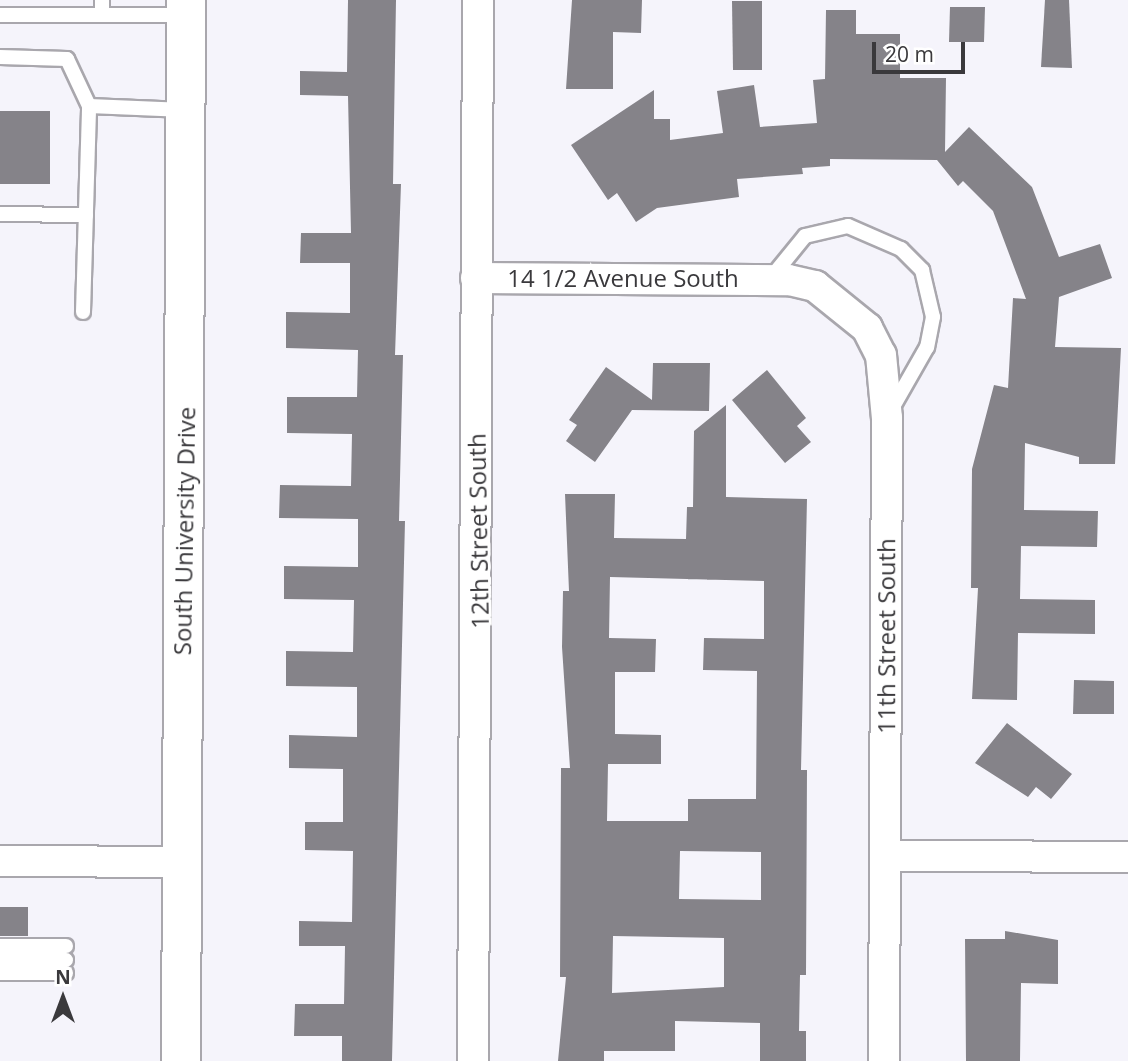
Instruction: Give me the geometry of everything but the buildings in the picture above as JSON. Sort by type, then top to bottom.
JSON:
[{"type":"main road","name":"South University Drive","points":[[181,1061],[186,8]]},
{"type":"street","name":"12th Street South","points":[[473,1061],[480,693],[476,278],[478,0]]},
{"type":"street","name":"14 1/2 Avenue South","points":[[476,278],[770,279]]},
{"type":"street","name":"11th Street South","points":[[770,279],[815,285],[867,328],[881,355],[887,418],[884,1061]]},
{"type":"street","points":[[885,856],[1128,857]]},
{"type":"street","points":[[0,860],[181,862]]},
{"type":"lane","points":[[0,15],[102,7],[186,8]]},
{"type":"lane","points":[[0,57],[67,59],[89,106],[83,312]]},
{"type":"lane","points":[[89,106],[186,110]]},
{"type":"lane","points":[[0,214],[86,215]]},
{"type":"lane","points":[[770,279],[804,236],[848,226],[901,249],[922,270],[933,317],[927,347],[887,418]]},
{"type":"lane","points":[[0,946],[66,960]]},
{"type":"lane","points":[[0,959],[66,960]]},
{"type":"lane","points":[[0,973],[66,960]]}]
